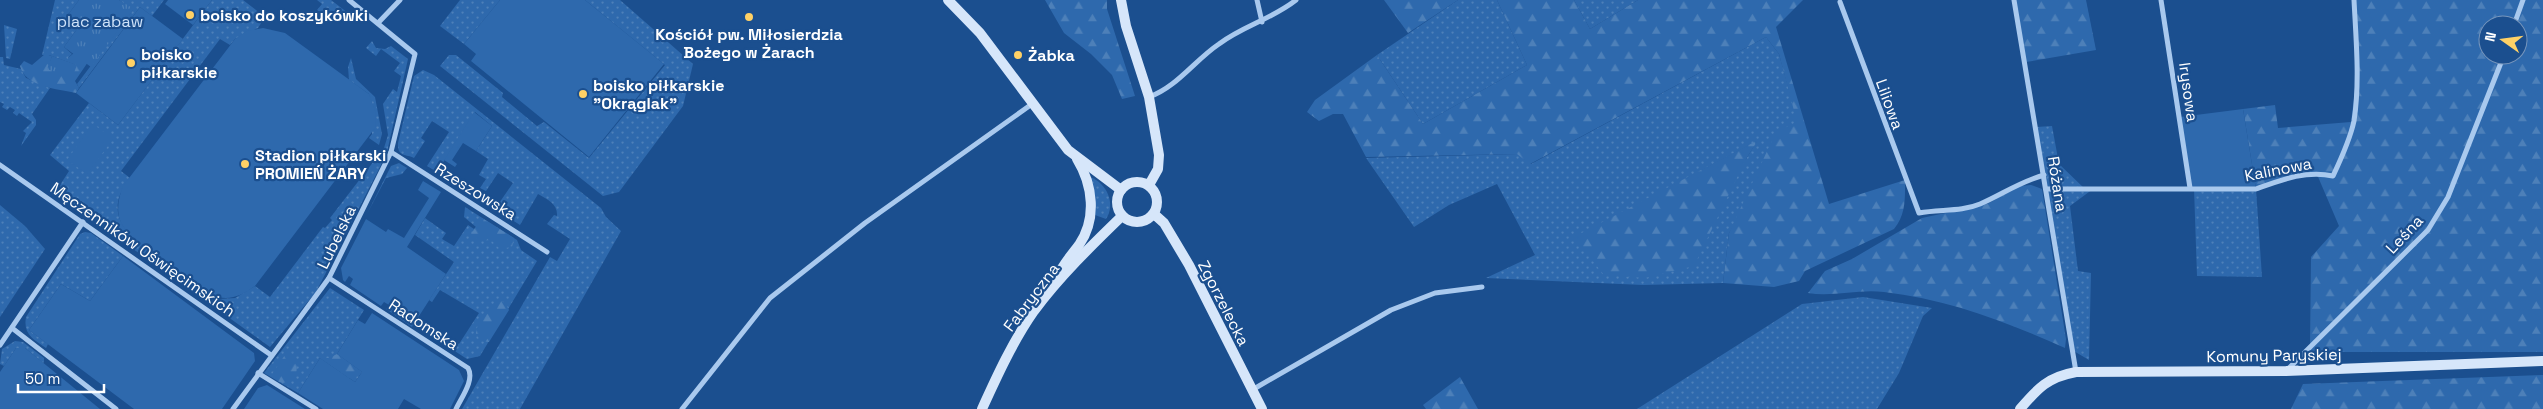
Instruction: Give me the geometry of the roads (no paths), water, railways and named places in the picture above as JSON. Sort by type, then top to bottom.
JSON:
[{"type":"street","points":[[349,0],[378,23],[400,0]]},
{"type":"street","points":[[948,0],[980,33],[1032,104],[1075,156],[1121,190]]},
{"type":"street","points":[[1121,0],[1149,98],[1159,155],[1158,169],[1149,185]]},
{"type":"street","points":[[1257,0],[1262,22]]},
{"type":"street","points":[[1149,98],[1161,93],[1220,43],[1262,22],[1296,0]]},
{"type":"street","name":"Różana","points":[[2014,0],[2076,372]]},
{"type":"street","name":"Irysowa","points":[[2161,0],[2190,188]]},
{"type":"street","name":"Kalinowa","points":[[2046,189],[2256,189],[2286,178],[2317,172],[2333,176],[2343,156],[2354,122],[2357,73],[2354,0]]},
{"type":"street","points":[[2518,15],[2523,0]]},
{"type":"street","name":"Liliowa","points":[[1840,2],[1919,213],[1959,210],[1980,204],[2022,181],[2044,176]]},
{"type":"street","name":"Lubelska","points":[[233,409],[258,372],[303,316],[329,278],[391,152],[416,54],[378,23]]},
{"type":"street","name":"Leśna","points":[[2286,370],[2428,230],[2448,197],[2500,65]]},
{"type":"street","points":[[682,409],[770,298],[865,223],[1032,104]]},
{"type":"street","name":"Rzeszowska","points":[[391,152],[548,252]]},
{"type":"street","points":[[1053,288],[1060,270],[1080,243],[1090,219],[1091,197],[1089,186],[1075,156]]},
{"type":"street","name":"Męczenników Oświęcimskich","points":[[0,165],[271,355]]},
{"type":"street","points":[[1131,182],[1149,185],[1157,196],[1158,202],[1154,214],[1144,221],[1138,222],[1122,216],[1117,203],[1121,190],[1131,182]]},
{"type":"street","name":"Zgorzelecka","points":[[1154,214],[1164,223],[1189,265],[1262,409]]},
{"type":"street","name":"Fabryczna","points":[[982,409],[1019,335],[1053,288],[1081,256],[1122,216]]},
{"type":"street","points":[[0,345],[83,222]]},
{"type":"street","name":"Radomska","points":[[329,278],[465,365],[470,372],[470,377],[456,409]]},
{"type":"street","points":[[1252,391],[1391,310],[1435,294],[1482,287]]},
{"type":"street","points":[[12,328],[116,409]]},
{"type":"street","name":"Komuny Paryskiej","points":[[2020,409],[2041,386],[2057,375],[2076,372],[2286,370],[2543,361]]},
{"type":"street","points":[[258,372],[316,409]]},
{"type":"place","name":"boisko do koszykówki","points":[[190,15]]},
{"type":"place","name":"Kościół pw. Miłosierdzia Bożego w Żarach","points":[[749,17]]},
{"type":"place","name":"Żabka","points":[[1018,55]]},
{"type":"place","name":"boisko piłkarskie","points":[[131,63]]},
{"type":"place","name":"boisko piłkarskie \"Okrąglak\"","points":[[583,94]]},
{"type":"place","name":"Stadion piłkarski PROMIEŃ ŻARY","points":[[245,164]]},
{"type":"park label","name":"plac zabaw","points":[[100,21]]}]
